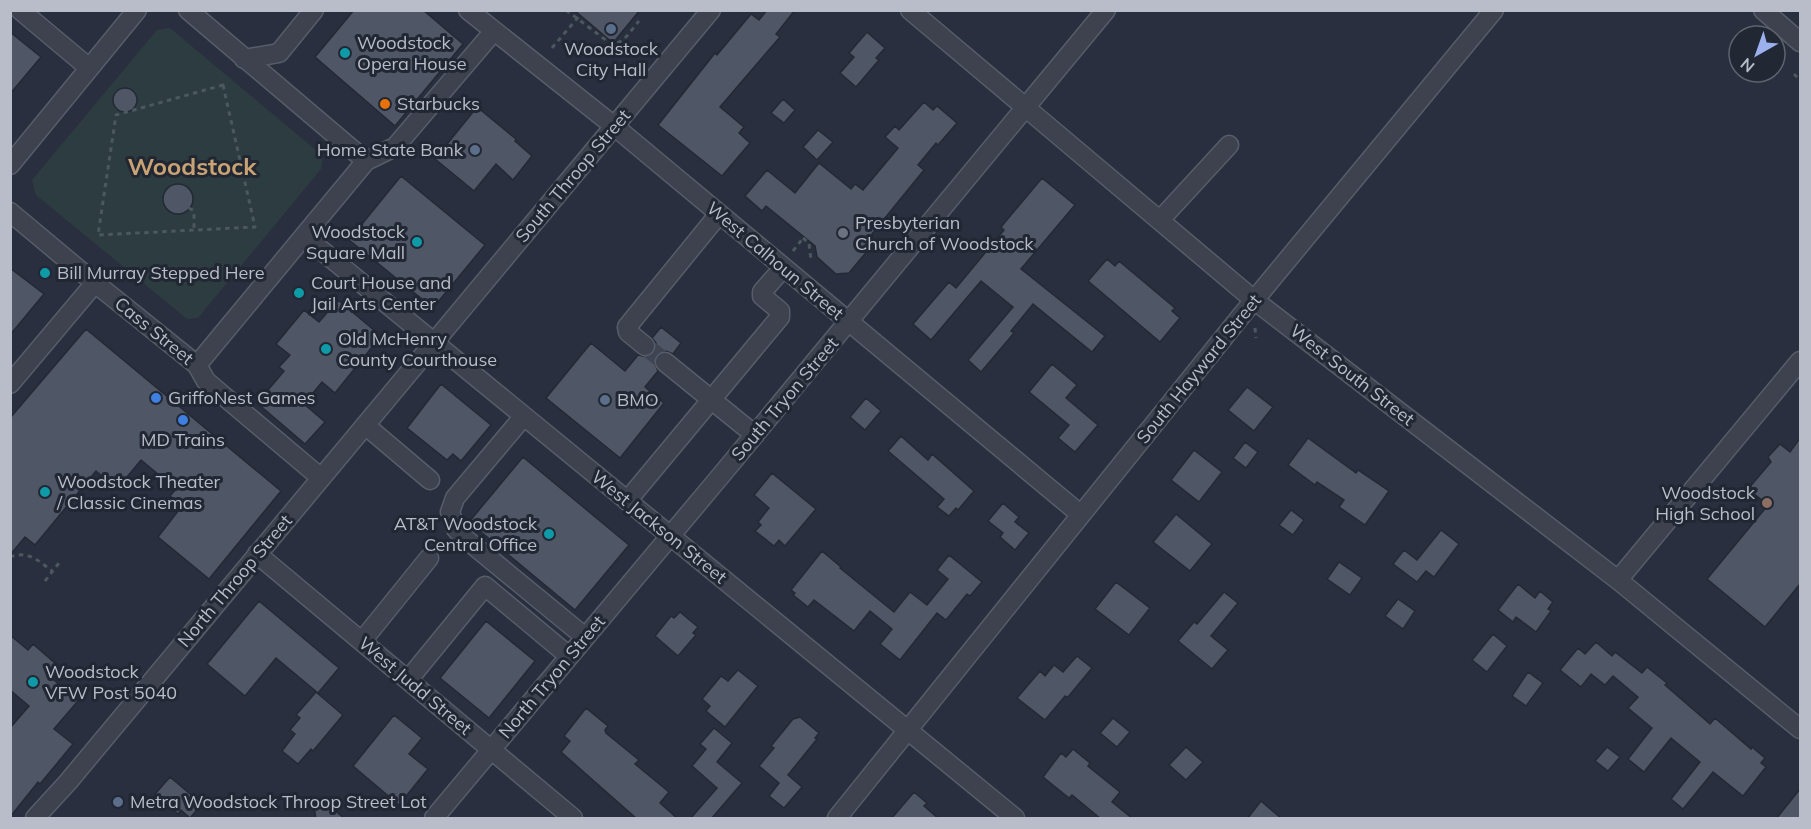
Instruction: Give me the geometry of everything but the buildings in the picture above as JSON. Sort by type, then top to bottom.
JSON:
[{"type":"street","points":[[20,10],[88,68]]},
{"type":"street","points":[[10,165],[137,10]]},
{"type":"street","points":[[188,10],[366,161]]},
{"type":"street","points":[[244,59],[279,53],[314,10]]},
{"type":"street","name":"West Calhoun Street","points":[[468,10],[614,126],[1080,514]]},
{"type":"street","name":"South Throop Street","points":[[435,342],[711,10]]},
{"type":"street","name":"West South Street","points":[[910,10],[1254,300],[1618,580],[1800,729]]},
{"type":"street","name":"South Tryon Street","points":[[669,536],[849,323],[1106,10]]},
{"type":"street","name":"South Hayward Street","points":[[837,819],[1080,514],[1494,10]]},
{"type":"street","points":[[1764,10],[1800,42]]},
{"type":"street","points":[[197,365],[366,161],[395,147],[494,31]]},
{"type":"street","points":[[279,53],[284,92]]},
{"type":"street","points":[[1160,220],[1229,145]]},
{"type":"street","name":"Cass Street","points":[[10,212],[197,365],[206,381],[321,478]]},
{"type":"street","points":[[645,346],[628,332],[627,327],[719,214]]},
{"type":"street","name":"West Jackson Street","points":[[304,236],[1015,819]]},
{"type":"street","points":[[627,501],[780,317],[780,311],[762,296],[762,292],[783,268]]},
{"type":"street","points":[[10,384],[94,283]]},
{"type":"street","name":"North Throop Street","points":[[35,819],[435,342]]},
{"type":"street","points":[[665,362],[755,435]]},
{"type":"street","points":[[1618,580],[1800,362]]},
{"type":"street","points":[[524,416],[455,498],[450,512],[456,529],[462,536],[585,638]]},
{"type":"street","points":[[365,425],[430,480]]},
{"type":"street","name":"North Tryon Street","points":[[434,819],[669,536]]},
{"type":"street","name":"West Judd Street","points":[[257,554],[573,819]]},
{"type":"street","points":[[362,641],[429,558]]},
{"type":"street","points":[[408,680],[485,586],[569,656]]},
{"type":"path","points":[[566,10],[611,44],[622,41],[639,21]]},
{"type":"path","points":[[552,48],[580,15]]},
{"type":"path","points":[[1794,74],[1800,80]]},
{"type":"path","points":[[223,85],[255,227],[194,230],[98,236],[116,116],[223,85]]},
{"type":"path","points":[[189,208],[194,212],[194,230]]},
{"type":"path","points":[[803,237],[810,248],[810,260]]},
{"type":"path","points":[[1255,328],[1256,338]]},
{"type":"path","points":[[10,557],[32,556],[52,571]]},
{"type":"path","points":[[45,581],[59,563]]},
{"type":"shaded area","points":[[170,28],[323,156],[321,169],[198,318],[187,319],[36,195],[32,180],[157,30]]},
{"type":"tunnel","points":[[645,346],[665,362]]},
{"type":"place","name":"Woodstock City Hall","points":[[611,29]]},
{"type":"place","name":"Woodstock Opera House","points":[[345,53]]},
{"type":"place","name":"Starbucks","points":[[385,104]]},
{"type":"place","name":"Home State Bank","points":[[475,150]]},
{"type":"place","name":"Presbyterian Church of Woodstock","points":[[843,233]]},
{"type":"place","name":"Woodstock Square Mall","points":[[417,242]]},
{"type":"place","name":"Bill Murray Stepped Here","points":[[45,273]]},
{"type":"place","name":"Court House and Jail Arts Center","points":[[299,293]]},
{"type":"place","name":"Old McHenry County Courthouse","points":[[326,349]]},
{"type":"place","name":"GriffoNest Games","points":[[156,398]]},
{"type":"place","name":"BMO","points":[[605,400]]},
{"type":"place","name":"MD Trains","points":[[183,420]]},
{"type":"place","name":"Woodstock Theater / Classic Cinemas","points":[[45,492]]},
{"type":"place","name":"Woodstock High School","points":[[1767,503]]},
{"type":"place","name":"AT&T Woodstock Central Office","points":[[549,534]]},
{"type":"place","name":"Woodstock VFW Post 5040","points":[[33,682]]},
{"type":"place","name":"Metra Woodstock Throop Street Lot","points":[[118,802]]},
{"type":"district","name":"Woodstock","points":[[192,167]]}]
